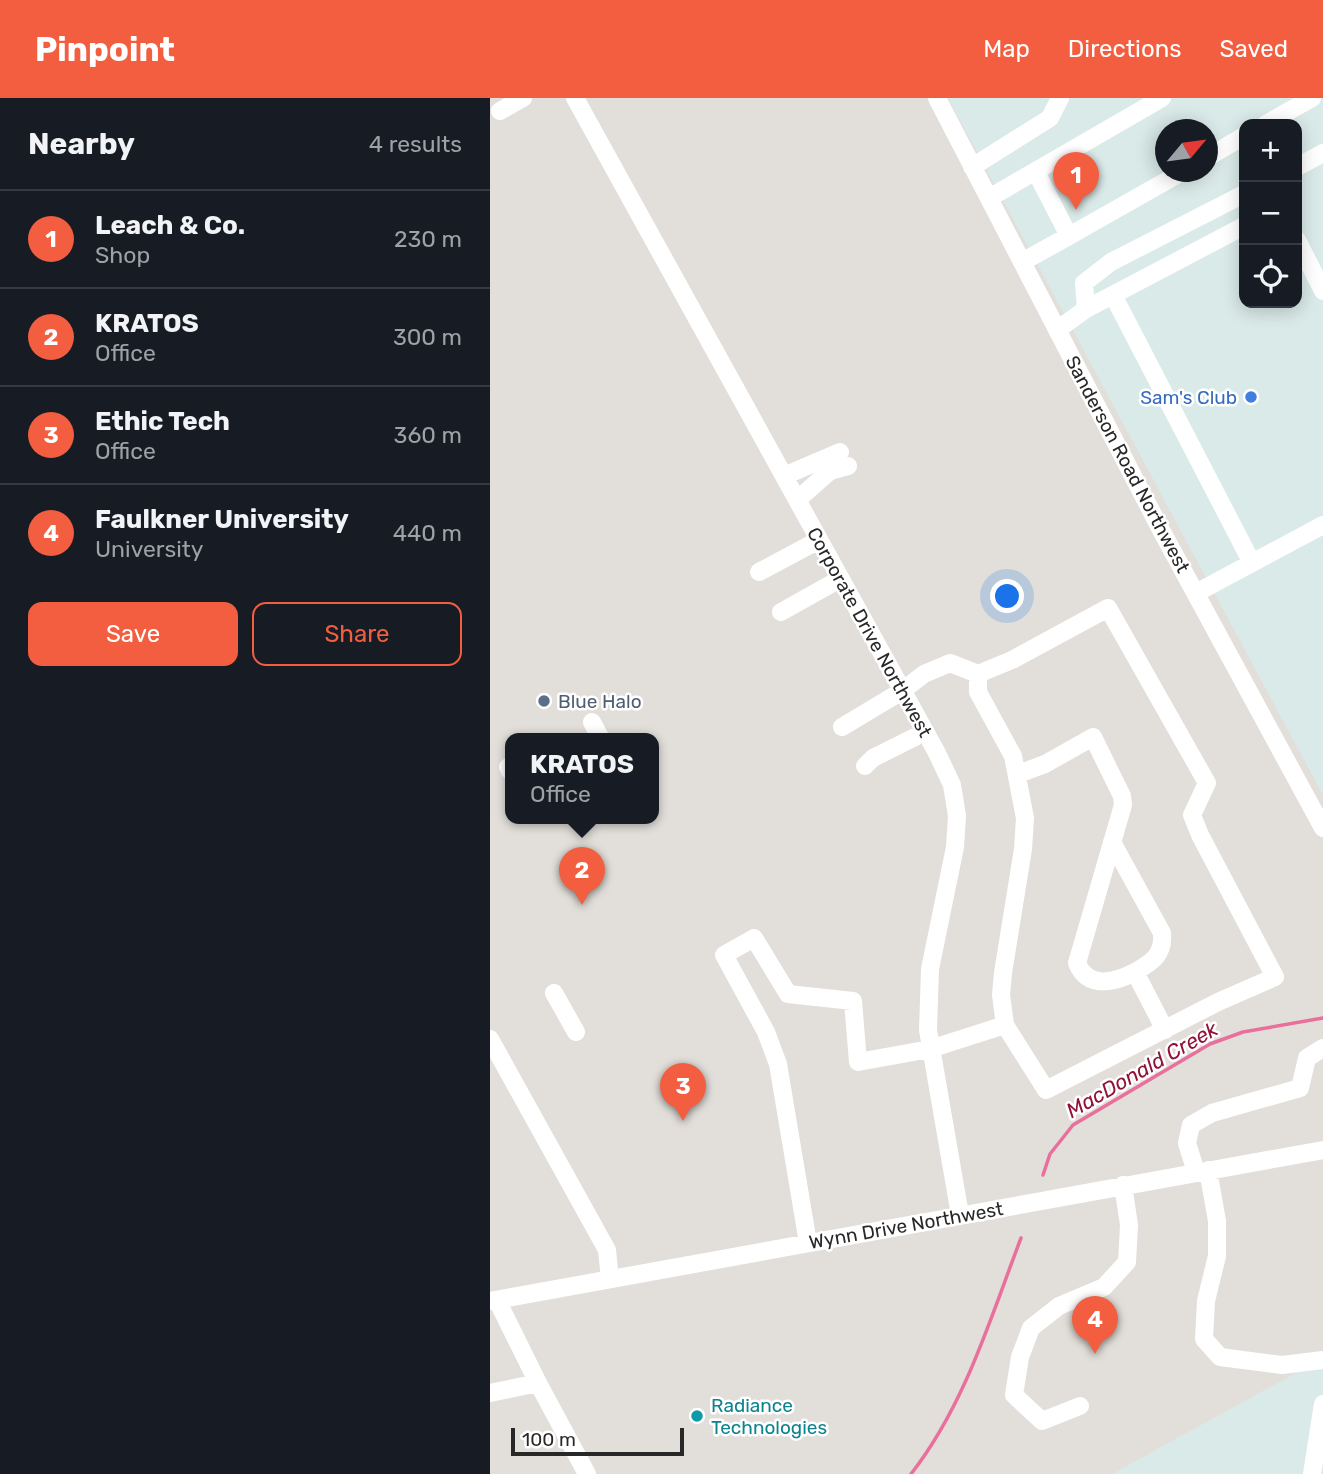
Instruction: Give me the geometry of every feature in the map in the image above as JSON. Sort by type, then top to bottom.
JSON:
[{"type":"street","points":[[500,111],[523,98]]},
{"type":"street","name":"Corporate Drive Northwest","points":[[575,98],[926,732],[952,785],[957,816],[955,847],[930,969],[928,1010],[930,1049],[960,1215]]},
{"type":"street","name":"Sanderson Road Northwest","points":[[937,98],[1196,593],[1323,828]]},
{"type":"street","points":[[972,167],[1050,118],[1060,98]]},
{"type":"street","points":[[989,198],[1162,98]]},
{"type":"street","points":[[1275,119],[1312,98]]},
{"type":"street","points":[[1218,151],[1239,139]]},
{"type":"street","points":[[1302,164],[1323,153]]},
{"type":"street","points":[[1036,172],[1069,236]]},
{"type":"street","points":[[1022,262],[1164,182]]},
{"type":"street","points":[[1086,309],[1084,283],[1111,262],[1239,197]]},
{"type":"street","points":[[1057,330],[1086,309],[1239,229]]},
{"type":"street","points":[[1300,245],[1323,291]]},
{"type":"street","points":[[1113,295],[1252,563]]},
{"type":"street","points":[[784,476],[844,459],[797,500]]},
{"type":"street","points":[[1196,593],[1323,525]]},
{"type":"street","points":[[759,572],[819,540]]},
{"type":"street","points":[[781,612],[840,579]]},
{"type":"street","points":[[842,727],[902,691],[924,674],[950,663],[978,674],[1012,660],[1108,608],[1207,783],[1192,815],[1275,976],[1218,1002],[1046,1090],[1005,1025],[1001,995],[1003,973],[1026,818],[1013,756],[978,692],[978,674]]},
{"type":"street","points":[[592,722],[598,733]]},
{"type":"street","points":[[865,766],[873,758],[926,732]]},
{"type":"street","points":[[1018,774],[1045,764],[1093,737],[1122,796],[1123,805],[1112,842],[1077,963],[1080,971],[1087,976],[1115,982],[1153,961],[1163,942],[1162,933],[1112,842]]},
{"type":"street","points":[[808,1242],[778,1064],[766,1032],[724,955],[754,938],[788,994],[853,1001],[858,1062],[930,1049],[1005,1025]]},
{"type":"street","points":[[1135,972],[1165,1030]]},
{"type":"street","points":[[554,993],[576,1032]]},
{"type":"street","points":[[490,1039],[495,1060],[607,1250],[610,1279]]},
{"type":"street","points":[[1323,1048],[1307,1058],[1300,1088],[1212,1113],[1191,1125],[1187,1143],[1202,1171],[1217,1221],[1217,1256],[1206,1301],[1204,1339],[1220,1357],[1282,1365],[1323,1360]]},
{"type":"street","name":"Wynn Drive Northwest","points":[[493,1301],[1323,1150]]},
{"type":"street","points":[[1080,1406],[1042,1421],[1014,1395],[1020,1357],[1031,1328],[1059,1306],[1104,1287],[1127,1262],[1129,1225],[1123,1185]]},
{"type":"street","points":[[493,1301],[587,1474]]},
{"type":"street","points":[[490,1393],[538,1383]]},
{"type":"street","points":[[1312,1474],[1323,1404]]},
{"type":"shaded area","points":[[490,98],[948,98],[1323,795],[1323,1358],[1112,1474],[490,1474]]},
{"type":"waterway","name":"MacDonald Creek","points":[[1043,1175],[1050,1154],[1073,1125],[1210,1044],[1243,1032],[1323,1018]]},
{"type":"waterway","name":"MacDonald Creek","points":[[911,1474],[947,1419],[975,1360],[1021,1238]]},
{"type":"place","name":"Leach & Co.","points":[[1076,210]]},
{"type":"place","name":"Sam's Club","points":[[1251,397]]},
{"type":"place","name":"Blue Halo","points":[[544,701]]},
{"type":"place","name":"KRATOS","points":[[582,905]]},
{"type":"place","name":"Ethic Tech","points":[[683,1121]]},
{"type":"place","name":"Faulkner University","points":[[1095,1354]]},
{"type":"place","name":"Radiance Technologies","points":[[697,1416]]}]
